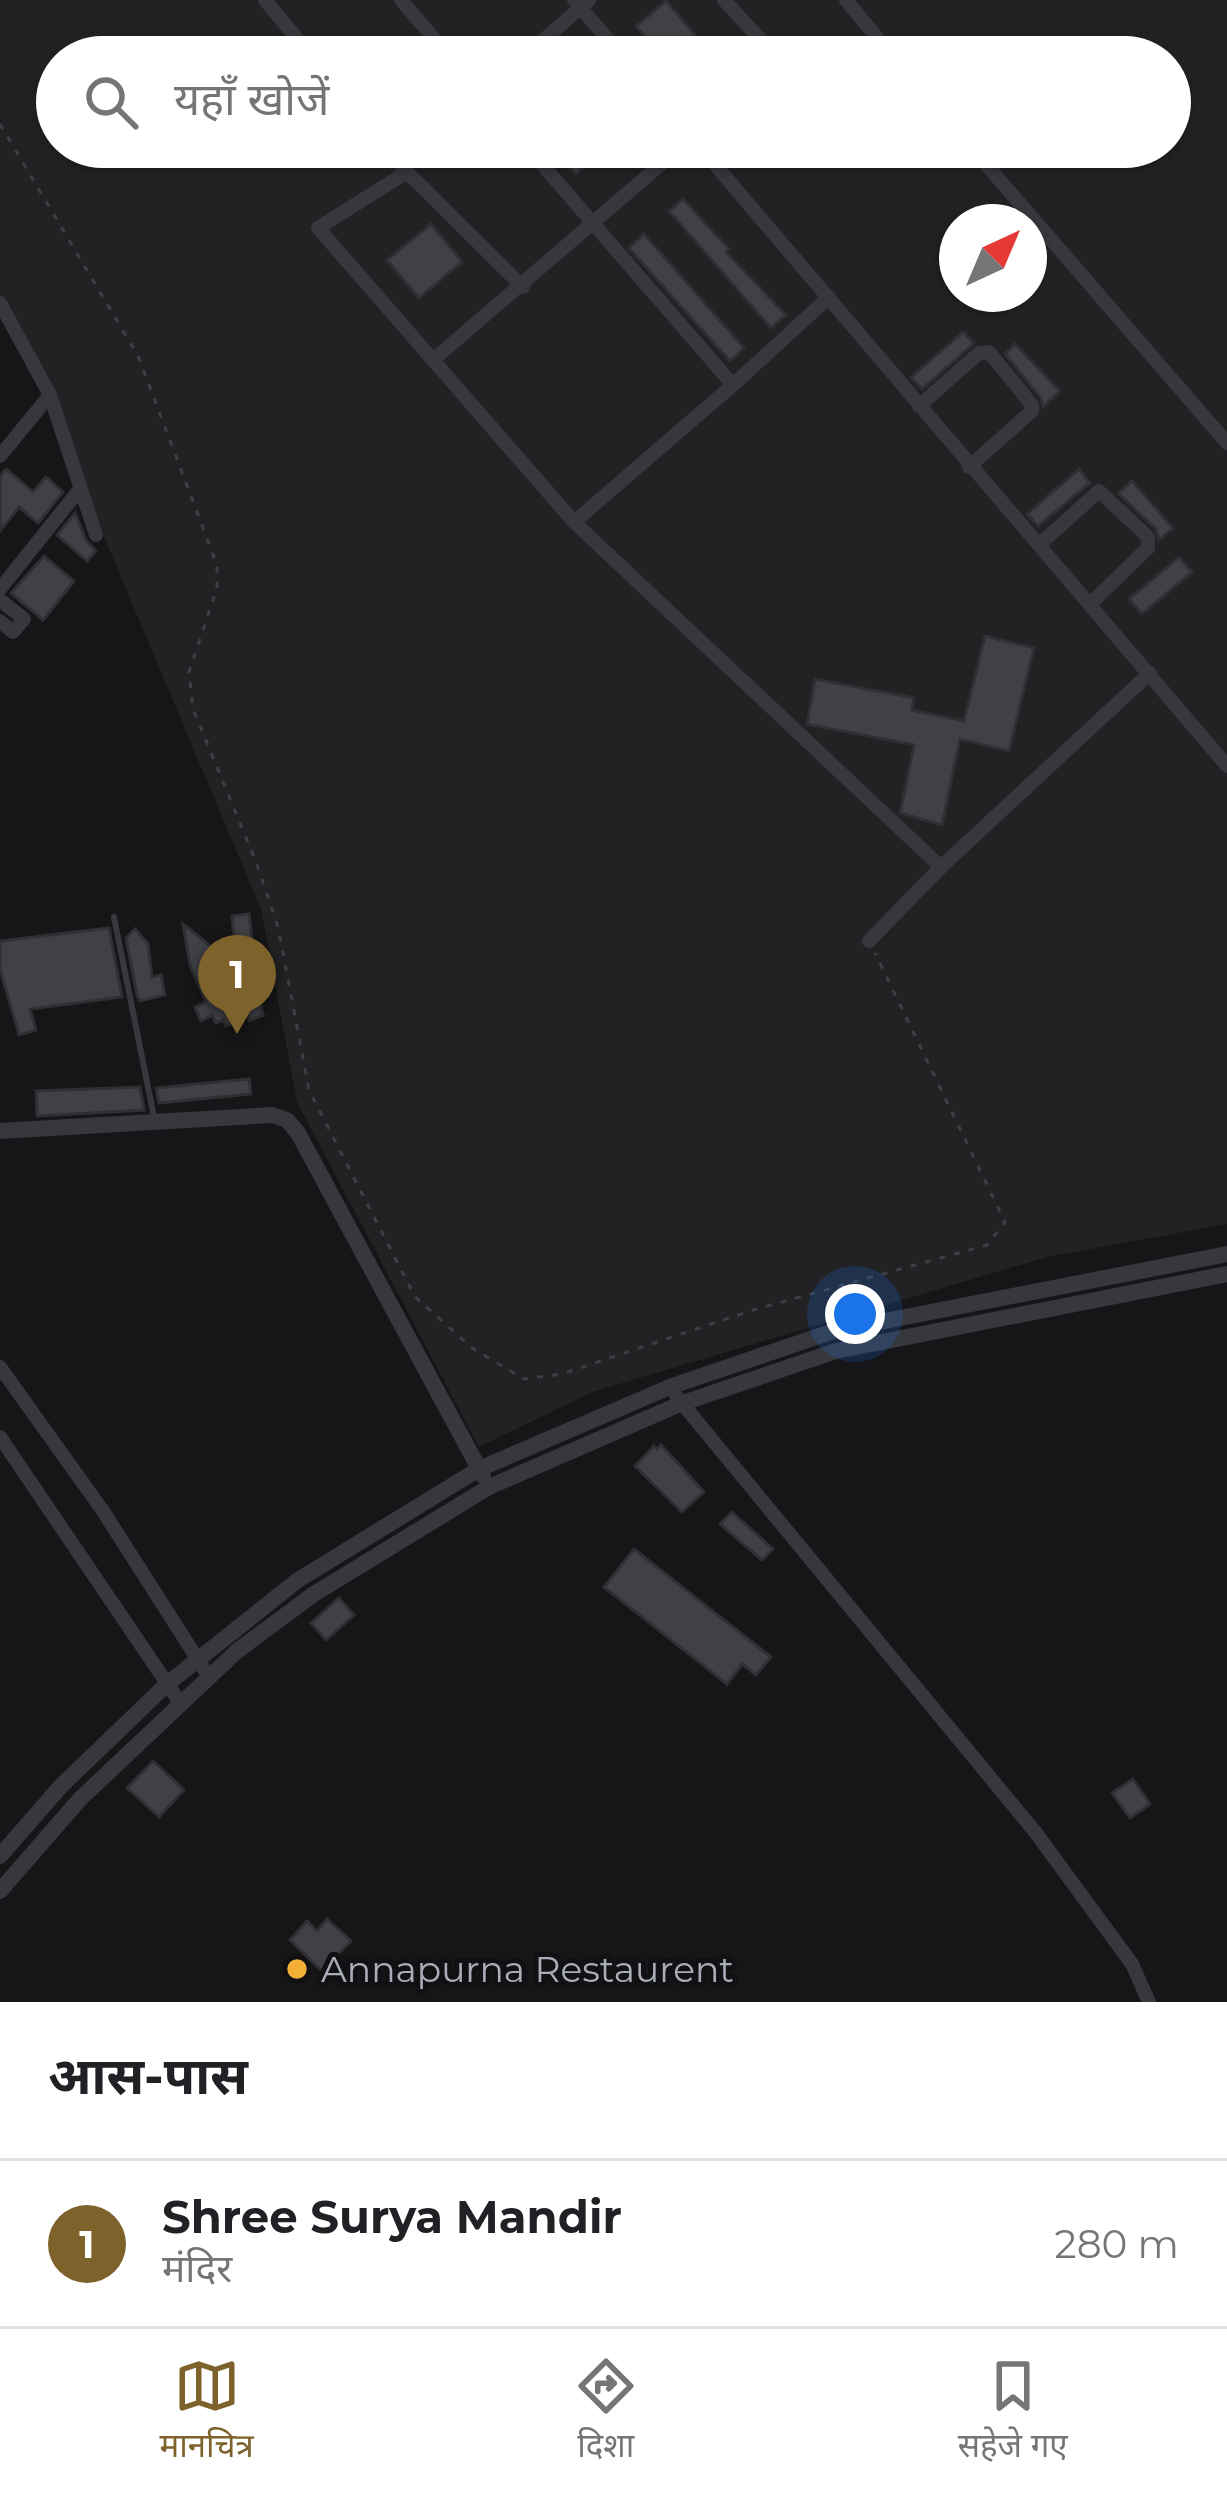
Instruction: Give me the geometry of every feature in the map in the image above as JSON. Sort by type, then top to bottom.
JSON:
[{"type":"street","points":[[265,0],[295,36]]},
{"type":"street","points":[[401,0],[432,36]]},
{"type":"street","points":[[724,0],[757,36]]},
{"type":"street","points":[[846,0],[876,36]]},
{"type":"street","points":[[546,36],[581,2],[607,36]]},
{"type":"street","points":[[404,168],[523,287]]},
{"type":"street","points":[[545,168],[733,385]]},
{"type":"street","points":[[433,360],[657,168]]},
{"type":"street","points":[[718,168],[1227,766]]},
{"type":"street","points":[[989,168],[1227,443]]},
{"type":"street","points":[[407,172],[318,228],[574,522],[941,868]]},
{"type":"street","points":[[574,522],[829,297]]},
{"type":"street","points":[[0,303],[50,395],[95,535]]},
{"type":"street","points":[[919,406],[979,352],[989,352],[997,359],[1032,411],[969,467]]},
{"type":"street","points":[[0,456],[50,395]]},
{"type":"street","points":[[0,589],[80,489]]},
{"type":"street","points":[[1039,545],[1099,491],[1148,538],[1148,548],[1090,604]]},
{"type":"street","points":[[0,600],[23,620],[14,632],[0,621]]},
{"type":"street","points":[[869,940],[1150,673]]},
{"type":"street","points":[[0,1131],[272,1115],[287,1120],[489,1487]]},
{"type":"street","points":[[0,1856],[61,1786],[166,1685],[298,1580],[479,1469],[672,1386],[834,1331],[1227,1254]]},
{"type":"street","points":[[0,1891],[80,1798],[209,1677],[314,1594],[489,1487],[680,1404],[836,1351],[1227,1274]]},
{"type":"street","points":[[0,1367],[103,1511],[209,1677]]},
{"type":"street","points":[[672,1386],[680,1404],[1036,1833],[1132,1964],[1149,2002]]},
{"type":"street","points":[[0,1437],[181,1704]]},
{"type":"lane","points":[[114,917],[154,1121]]},
{"type":"path","points":[[0,124],[138,356],[217,566],[217,588],[189,672],[193,710],[278,927],[308,1090],[415,1297],[472,1348],[524,1379],[562,1374],[753,1310],[987,1245],[1005,1222],[869,940]]},
{"type":"shaded area","points":[[0,0],[1227,0],[1227,1224],[1047,1257],[592,1392],[479,1447],[297,1102],[261,909],[34,371],[0,318]]},
{"type":"building","points":[[666,1],[696,36],[644,36],[636,26]]},
{"type":"building","points":[[683,199],[786,315],[771,328],[669,211]]},
{"type":"building","points":[[431,224],[462,262],[419,298],[387,260]]},
{"type":"building","points":[[644,234],[744,348],[730,361],[629,248]]},
{"type":"building","points":[[963,332],[974,343],[922,389],[911,377]]},
{"type":"building","points":[[1015,344],[1060,391],[1043,407],[1041,398],[1005,354]]},
{"type":"building","points":[[6,469],[33,492],[46,477],[63,492],[38,523],[19,507],[0,531],[0,476]]},
{"type":"building","points":[[1079,469],[1090,483],[1038,526],[1027,514]]},
{"type":"building","points":[[1132,481],[1173,528],[1159,540],[1156,529],[1118,493]]},
{"type":"building","points":[[75,513],[96,551],[87,561],[57,535]]},
{"type":"building","points":[[44,556],[74,581],[43,620],[11,593]]},
{"type":"building","points":[[1179,557],[1192,572],[1142,614],[1129,599]]},
{"type":"building","points":[[985,636],[1034,648],[1009,751],[960,739],[942,825],[900,813],[914,745],[807,724],[815,679],[914,698],[912,710],[964,721]]},
{"type":"building","points":[[249,914],[252,940],[248,941],[263,1015],[249,1021],[232,916]]},
{"type":"building","points":[[183,924],[209,945],[241,1020],[226,1026],[223,1020],[216,1023],[212,1015],[201,1021],[195,1007],[206,1002],[190,965]]},
{"type":"building","points":[[109,928],[122,997],[30,1009],[36,1030],[19,1035],[0,969],[0,941]]},
{"type":"building","points":[[135,929],[148,944],[152,977],[161,975],[165,995],[140,1001],[137,995],[126,938]]},
{"type":"building","points":[[249,1079],[251,1094],[159,1103],[156,1088]]},
{"type":"building","points":[[140,1087],[144,1110],[37,1116],[36,1091]]},
{"type":"building","points":[[661,1445],[704,1492],[682,1512],[635,1466],[654,1446]]},
{"type":"building","points":[[732,1512],[773,1549],[762,1560],[720,1524]]},
{"type":"building","points":[[634,1549],[771,1657],[756,1675],[742,1664],[727,1684],[604,1587]]},
{"type":"building","points":[[339,1598],[354,1615],[326,1640],[311,1623]]},
{"type":"building","points":[[153,1761],[184,1790],[159,1817],[127,1788]]},
{"type":"building","points":[[1133,1779],[1150,1804],[1130,1818],[1112,1793]]},
{"type":"building","points":[[327,1919],[351,1941],[322,1971],[290,1940],[307,1921],[317,1931]]},
{"type":"place","name":"Shree Surya Mandir","points":[[237,1034]]},
{"type":"place","name":"Annapurna Restaurent","points":[[297,1969]]}]
